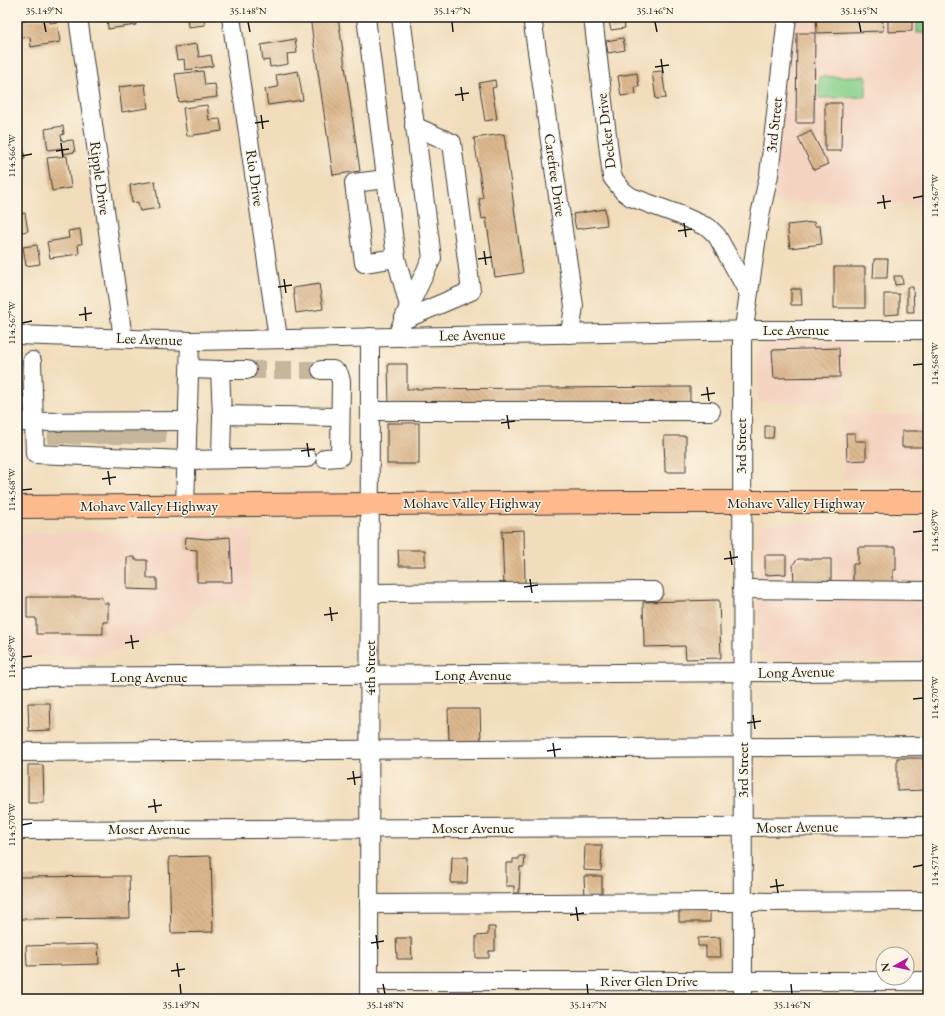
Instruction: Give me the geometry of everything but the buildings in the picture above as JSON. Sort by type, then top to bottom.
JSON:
[{"type":"highway","name":"Mohave Valley Highway","points":[[17,507],[928,502]]},
{"type":"street","name":"Ripple Drive","points":[[78,17],[122,338]]},
{"type":"street","name":"Rio Drive","points":[[231,17],[278,338]]},
{"type":"street","points":[[366,17],[403,321]]},
{"type":"street","points":[[401,17],[432,258],[403,321]]},
{"type":"street","name":"Carefree Drive","points":[[532,17],[574,306],[570,334]]},
{"type":"street","name":"Decker Drive","points":[[593,17],[612,177],[623,191],[631,197],[680,215],[709,228],[717,236],[748,292]]},
{"type":"street","name":"3rd Street","points":[[743,999],[742,342],[760,215],[769,175],[787,17]]},
{"type":"street","points":[[403,321],[471,291],[452,143],[414,126]]},
{"type":"street","points":[[386,179],[354,183],[364,263],[396,258]]},
{"type":"street","name":"Lee Avenue","points":[[17,335],[190,341],[370,337],[403,321],[570,334],[744,330],[928,330]]},
{"type":"street","name":"4th Street","points":[[370,337],[370,999]]},
{"type":"street","points":[[185,506],[190,341]]},
{"type":"street","points":[[32,361],[25,422],[34,454],[188,421]]},
{"type":"street","points":[[190,369],[247,370]]},
{"type":"street","points":[[220,370],[222,415],[221,459]]},
{"type":"street","points":[[321,370],[333,370],[339,374],[341,381],[340,457],[325,458]]},
{"type":"street","points":[[370,412],[711,411]]},
{"type":"street","points":[[222,415],[340,417]]},
{"type":"street","points":[[25,422],[106,438],[186,460],[307,458]]},
{"type":"street","points":[[742,589],[928,591]]},
{"type":"street","points":[[370,593],[654,591]]},
{"type":"street","name":"Long Avenue","points":[[17,678],[928,671]]},
{"type":"street","points":[[17,752],[928,746]]},
{"type":"street","name":"Moser Avenue","points":[[17,830],[928,826]]},
{"type":"street","points":[[370,904],[928,902]]},
{"type":"street","name":"River Glen Drive","points":[[370,981],[928,981]]},
{"type":"shaded area","points":[[777,17],[928,17],[928,204],[753,202]]},
{"type":"shaded area","points":[[765,341],[846,342],[846,404],[758,402],[758,348]]},
{"type":"shaded area","points":[[841,415],[928,415],[928,477],[844,478]]},
{"type":"shaded area","points":[[928,522],[928,588],[759,586],[759,537],[760,529],[765,524]]},
{"type":"shaded area","points":[[251,530],[251,604],[199,604],[186,619],[149,639],[99,655],[27,656],[21,648],[18,539],[21,533]]},
{"type":"shaded area","points":[[757,596],[928,597],[928,659],[775,661],[758,650]]},
{"type":"green space","points":[[917,17],[928,17],[928,33],[917,33]]},
{"type":"green space","points":[[866,76],[866,97],[819,98],[819,77]]},
{"type":"tunnel","points":[[247,370],[321,370]]},
{"type":"tunnel","points":[[88,443],[89,429]]},
{"type":"tunnel","points":[[72,444],[73,430]]},
{"type":"tunnel","points":[[124,430],[124,444]]},
{"type":"tunnel","points":[[141,430],[141,443]]},
{"type":"tunnel","points":[[157,430],[157,443]]},
{"type":"tunnel","points":[[56,444],[57,431]]},
{"type":"tunnel","points":[[106,431],[106,444]]}]
